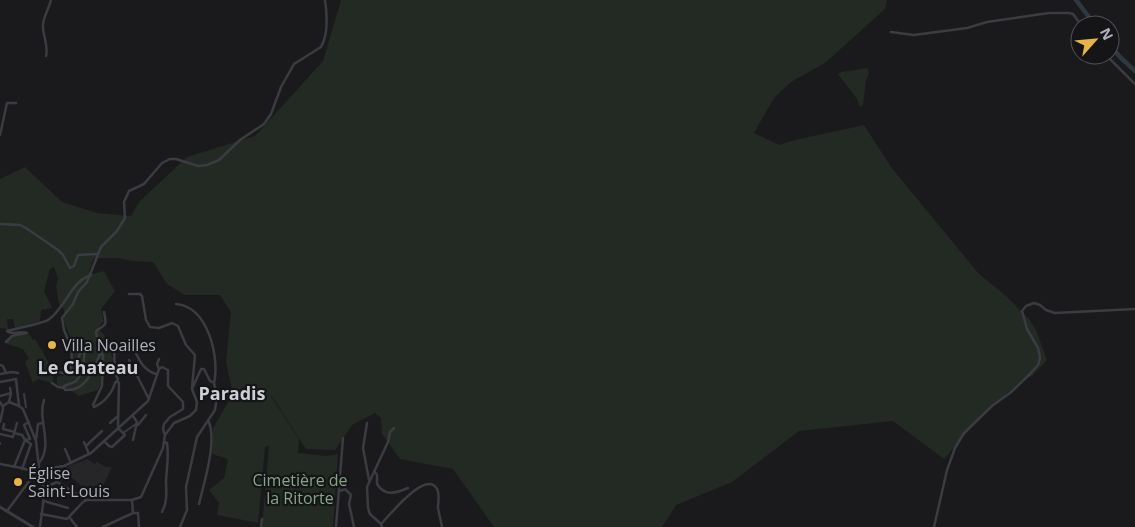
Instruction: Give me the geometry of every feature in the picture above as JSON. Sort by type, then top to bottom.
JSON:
[{"type":"street","points":[[46,56],[47,43],[43,25],[51,0]]},
{"type":"street","points":[[70,372],[72,349],[64,330],[62,318],[73,304],[78,292],[88,282],[103,245],[117,231],[125,218],[124,203],[127,194],[144,184],[162,163],[173,159],[193,166],[207,165],[219,160],[240,140],[264,124],[275,107],[281,87],[294,64],[323,44],[326,30],[325,0]]},
{"type":"street","points":[[891,32],[914,35],[967,28],[987,22],[1029,15],[1069,13],[1074,15]]},
{"type":"street","points":[[1116,65],[1135,84]]},
{"type":"street","points":[[0,135],[7,103],[16,103]]},
{"type":"street","points":[[0,224],[20,225],[26,228],[58,250],[70,268],[74,266],[78,256],[98,254]]},
{"type":"street","points":[[6,342],[12,336],[27,333],[13,334],[7,331],[46,322],[61,306],[76,284],[91,274]]},
{"type":"street","points":[[129,294],[140,294],[142,296],[149,326],[156,328],[172,324],[176,325],[186,344],[195,355],[192,389],[197,402],[196,410],[190,416],[174,423],[165,435]]},
{"type":"street","points":[[934,527],[947,470],[955,448],[964,433],[993,405],[1010,393],[1038,365],[1040,358],[1038,348],[1027,329],[1022,315],[1022,311],[1026,306],[1034,303],[1055,313],[1135,309]]},
{"type":"street","points":[[176,304],[189,308],[196,314],[210,335],[215,353],[214,383],[217,396],[215,410],[197,438],[186,488],[187,510],[180,527]]},
{"type":"street","points":[[104,312],[106,325],[96,333],[103,355],[102,386],[93,403],[94,407],[98,406],[109,395],[117,382]]},
{"type":"street","points":[[130,340],[143,367],[156,374]]},
{"type":"street","points":[[114,348],[115,374],[119,383],[118,427],[124,434]]},
{"type":"street","points":[[51,367],[54,371],[60,373],[70,372],[75,369],[81,352],[84,352],[85,356],[79,376],[76,381],[66,384],[64,388]]},
{"type":"street","points":[[52,383],[65,390],[71,390],[82,385],[90,376],[98,357],[102,354]]},
{"type":"street","points":[[0,464],[36,471],[71,463],[89,454],[133,416],[149,399],[159,359]]},
{"type":"street","points":[[129,360],[149,399]]},
{"type":"street","points":[[0,365],[3,366],[6,372]]},
{"type":"street","points":[[41,514],[65,519],[70,518],[83,502],[88,500],[132,500],[143,494],[149,475],[161,454],[165,435],[163,429],[166,422],[170,417],[181,411],[184,405],[178,395],[168,386],[168,370],[162,367],[158,369]]},
{"type":"street","points":[[192,389],[202,368],[212,383],[214,383]]},
{"type":"street","points":[[0,374],[6,372],[18,373]]},
{"type":"street","points":[[0,382],[17,378],[19,406]]},
{"type":"street","points":[[2,408],[9,402],[10,388]]},
{"type":"street","points":[[0,396],[11,393]]},
{"type":"street","points":[[24,394],[25,409],[37,442]]},
{"type":"street","points":[[39,463],[46,437],[41,407],[44,400]]},
{"type":"street","points":[[0,402],[2,408],[0,422]]},
{"type":"street","points":[[9,402],[25,409]]},
{"type":"street","points":[[110,423],[118,416]]},
{"type":"street","points":[[133,416],[137,422],[133,440]]},
{"type":"street","points":[[104,441],[112,447],[124,434],[146,416]]},
{"type":"street","points":[[14,467],[25,440],[30,439],[24,425],[29,422]]},
{"type":"street","points":[[199,504],[211,447],[209,422]]},
{"type":"street","points":[[0,434],[13,437],[17,423]]},
{"type":"street","points":[[7,511],[39,468],[38,424],[43,423]]},
{"type":"street","points":[[367,423],[364,448],[369,471],[369,483]]},
{"type":"street","points":[[4,424],[3,428],[22,435],[31,444]]},
{"type":"street","points":[[394,428],[390,432],[388,442],[369,483],[366,498],[370,514],[381,526],[411,493],[426,484],[430,484],[435,486],[438,493],[438,508],[442,527]]},
{"type":"street","points":[[86,446],[102,430]]},
{"type":"street","points":[[336,527],[343,438]]},
{"type":"street","points":[[31,444],[37,442]]},
{"type":"street","points":[[84,442],[89,454]]},
{"type":"street","points":[[162,512],[167,497],[168,465],[168,449],[164,442]]},
{"type":"street","points":[[22,469],[31,444]]},
{"type":"street","points":[[65,449],[71,463]]},
{"type":"street","points":[[51,468],[57,482],[88,500]]},
{"type":"street","points":[[36,471],[44,488],[40,527]]},
{"type":"street","points":[[374,471],[377,475],[377,484],[384,491],[394,493],[408,488]]},
{"type":"street","points":[[44,488],[57,482]]},
{"type":"street","points":[[339,492],[345,489],[351,495],[349,504],[354,527]]},
{"type":"street","points":[[132,500],[133,513]]},
{"type":"street","points":[[44,502],[68,508]]},
{"type":"street","points":[[0,507],[33,527]]},
{"type":"street","points":[[103,527],[133,513],[139,514],[139,527]]},
{"type":"street","points":[[70,518],[77,527]]},
{"type":"street","points":[[261,527],[262,518]]},
{"type":"shaded area","points":[[87,459],[95,464],[97,462],[106,467],[112,467],[99,494],[86,497],[77,491],[81,485],[67,474],[67,467]]},
{"type":"green space","name":"Cimetière de la Ritorte","points":[[341,0],[887,0],[885,9],[825,63],[791,82],[774,98],[754,133],[779,145],[864,125],[891,167],[979,274],[1005,295],[1029,319],[1036,330],[1047,360],[1032,376],[1024,378],[993,403],[944,459],[893,421],[799,431],[732,482],[676,505],[662,527],[494,527],[453,469],[400,459],[382,434],[381,418],[375,413],[352,425],[335,450],[306,449],[271,396],[299,439],[298,453],[326,456],[338,454],[333,527],[262,527],[269,446],[265,447],[258,523],[217,515],[219,503],[209,490],[224,478],[228,459],[212,454],[213,428],[233,394],[226,362],[231,312],[220,295],[185,295],[167,284],[153,262],[131,261],[119,258],[94,258],[89,271],[93,274],[104,271],[115,291],[101,309],[104,321],[98,328],[105,336],[113,359],[98,390],[79,396],[60,386],[57,384],[57,377],[72,369],[74,347],[64,321],[64,309],[59,305],[56,286],[58,279],[54,267],[50,269],[44,291],[52,308],[41,310],[40,321],[15,328],[13,319],[7,319],[8,329],[0,328],[0,179],[25,167],[62,202],[97,213],[131,216],[140,201],[187,157],[255,136],[323,61]]},
{"type":"green space","points":[[867,68],[869,73],[866,80],[863,105],[860,107],[857,99],[838,74]]},
{"type":"green space","points":[[29,334],[33,340],[35,339],[48,361],[52,373],[52,383],[38,379],[33,383],[25,362],[29,358],[23,349],[7,344],[13,337]]},
{"type":"waterway","points":[[1076,0],[1087,15]]},
{"type":"waterway","points":[[1120,57],[1135,71]]},
{"type":"place","name":"Villa Noailles","points":[[52,345]]},
{"type":"place","name":"Église Saint-Louis","points":[[18,482]]},
{"type":"district","name":"Le Chateau","points":[[88,368]]},
{"type":"district","name":"Paradis","points":[[232,394]]}]
